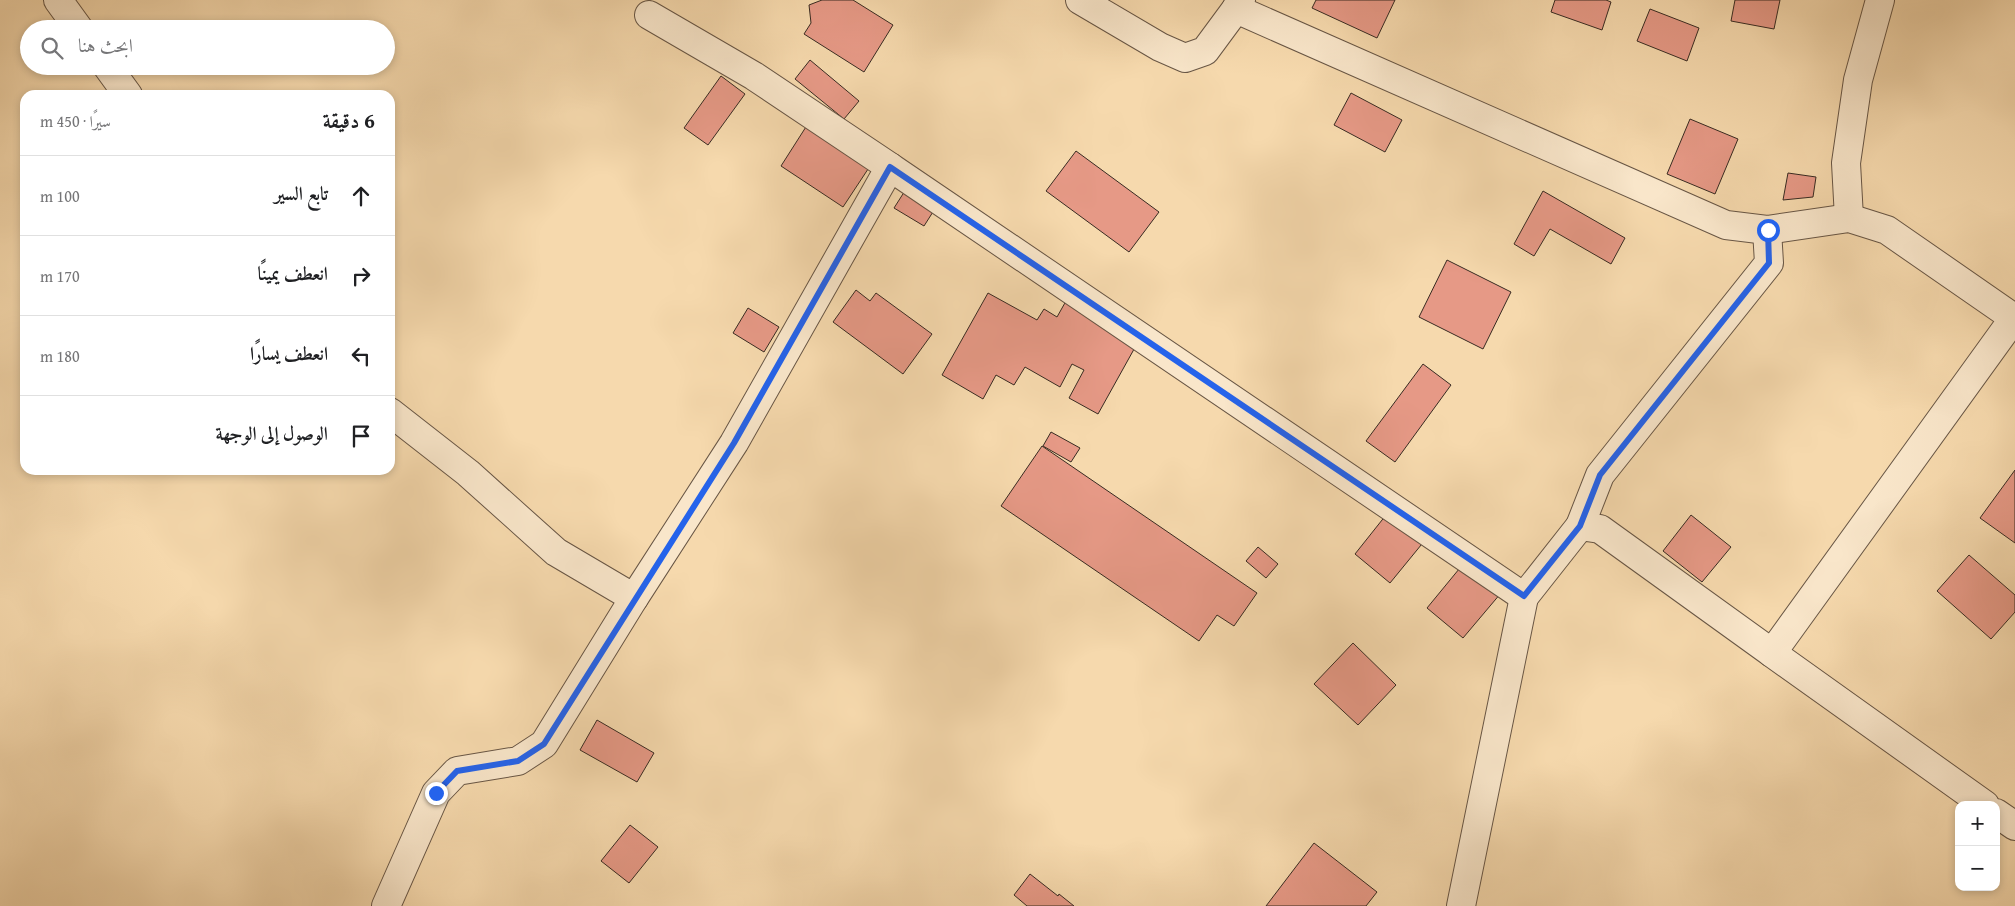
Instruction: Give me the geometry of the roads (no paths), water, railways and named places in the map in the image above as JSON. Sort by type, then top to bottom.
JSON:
[{"type":"street","points":[[58,0],[72,20]]},
{"type":"street","points":[[1080,0],[1160,47],[1185,58],[1205,50],[1239,4],[1726,225],[1768,230],[1849,218],[1887,230],[2015,318],[1772,653]]},
{"type":"street","points":[[1849,218],[1846,163],[1858,80],[1880,0]]},
{"type":"street","points":[[649,15],[754,76],[1524,596]]},
{"type":"street","points":[[114,75],[124,90]]},
{"type":"street","points":[[386,906],[436,793],[457,771],[518,761],[544,744],[634,598],[734,443],[890,167]]},
{"type":"street","points":[[1461,906],[1524,596],[1580,526],[1600,475],[1769,263],[1768,230]]},
{"type":"street","points":[[395,416],[468,473],[556,552],[634,598]]},
{"type":"street","points":[[1580,526],[1600,529],[1979,801]]},
{"type":"street","points":[[2000,816],[2015,826]]}]
